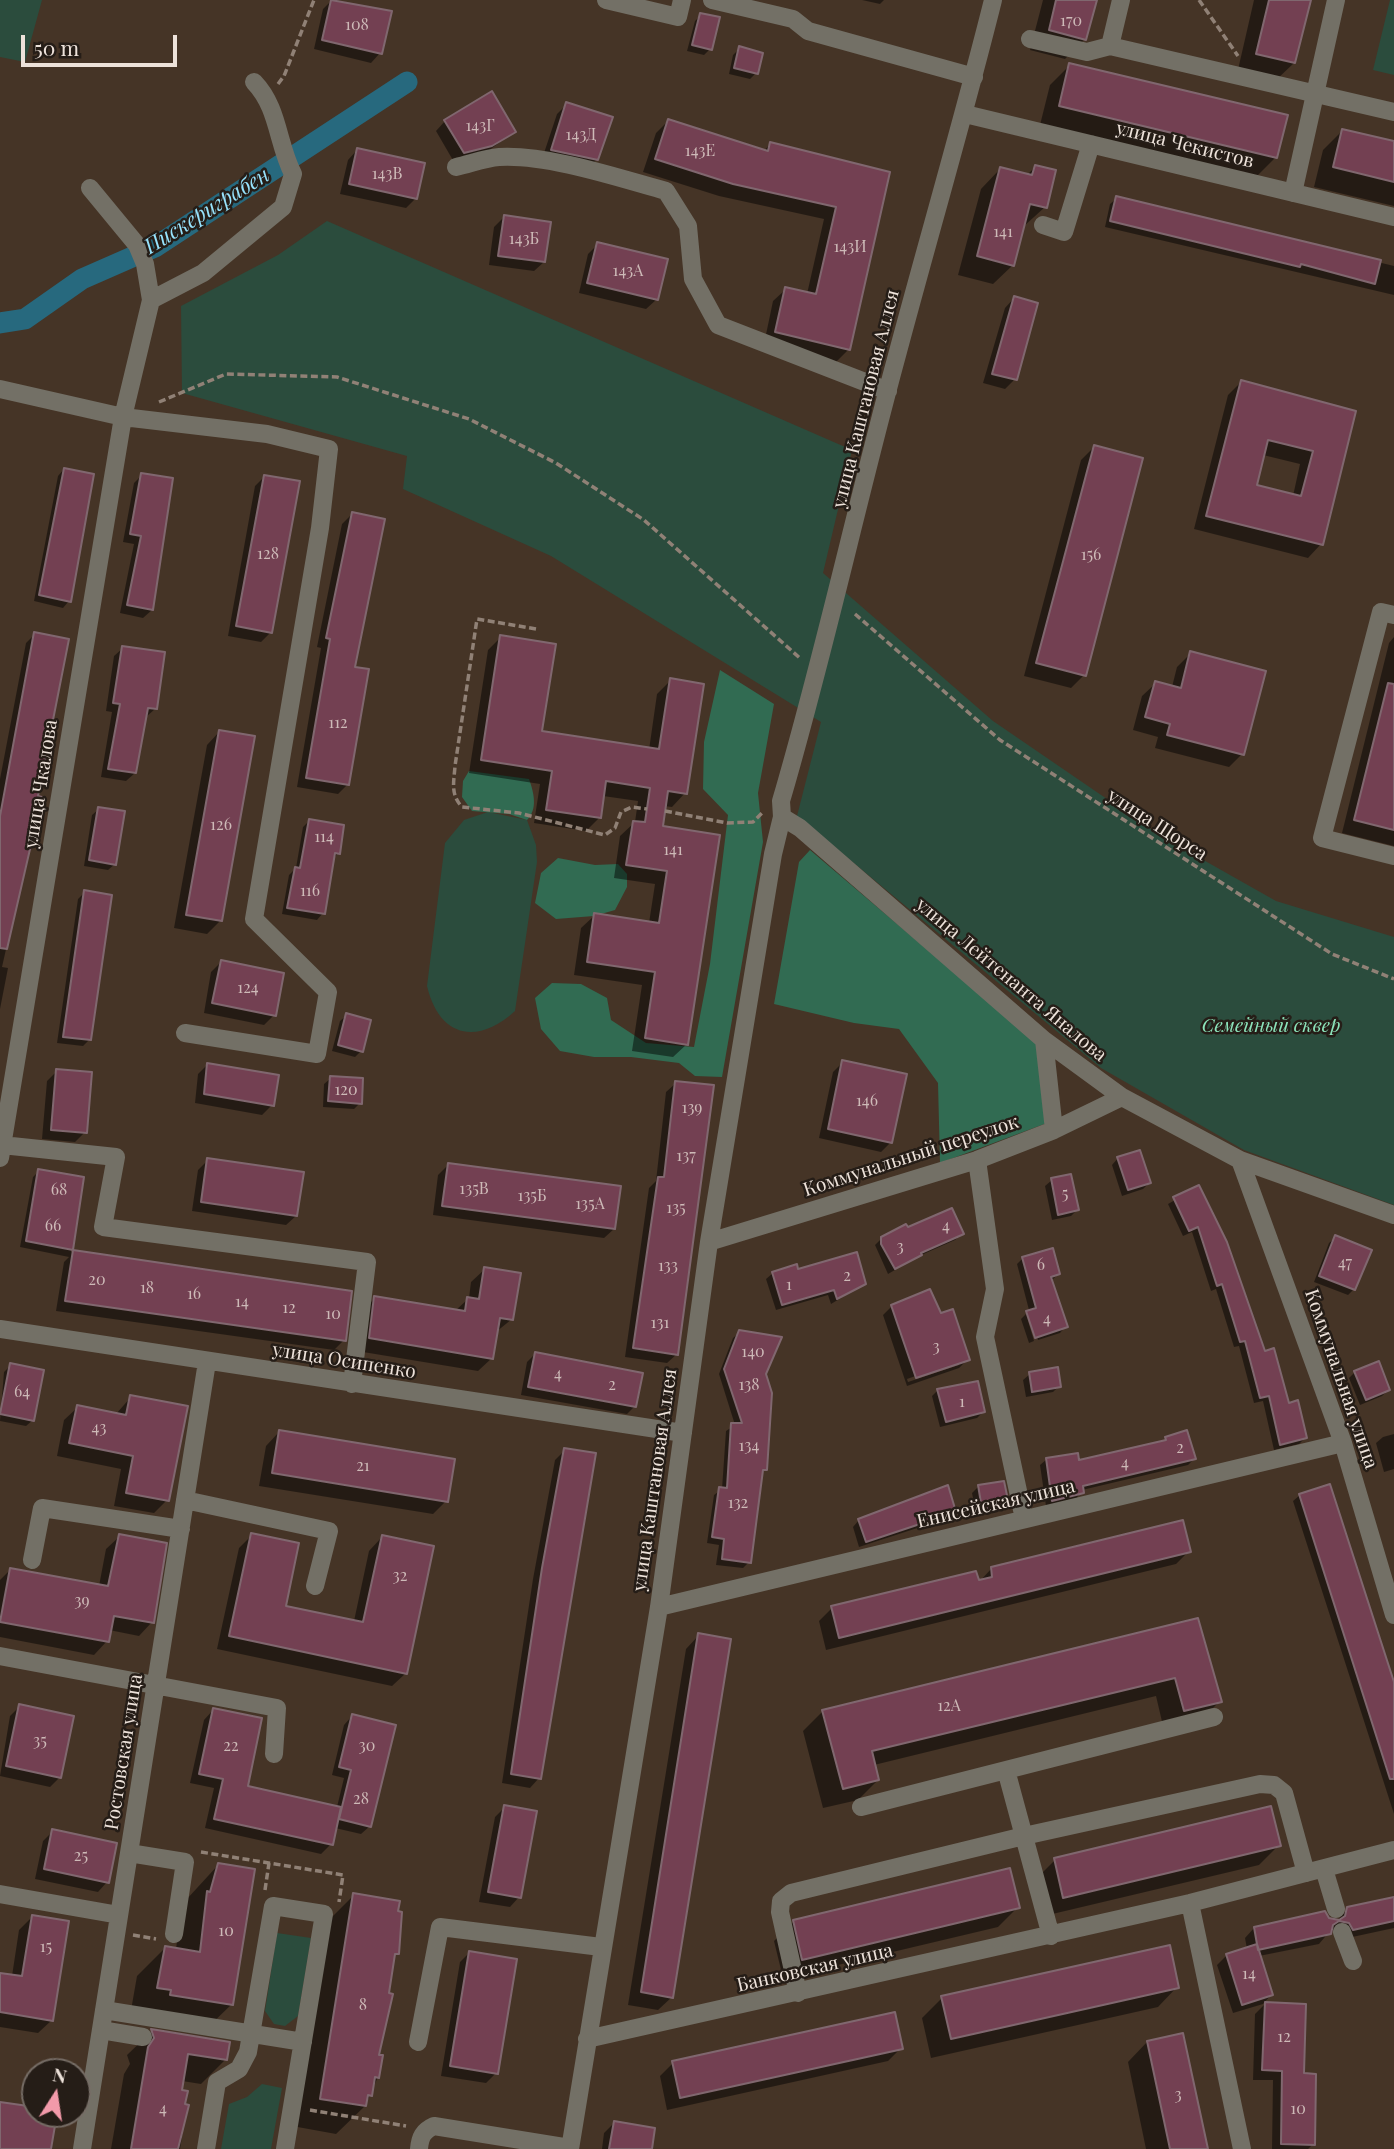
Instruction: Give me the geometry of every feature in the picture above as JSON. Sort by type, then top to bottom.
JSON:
[{"type":"street","points":[[606,0],[678,17],[682,0]]},
{"type":"street","points":[[712,0],[793,19],[808,31],[974,77]]},
{"type":"street","name":"улица Каштановая Аллея","points":[[570,2149],[601,1947],[659,1607],[709,1241],[773,853],[777,811],[819,674],[888,391],[965,114],[993,0]]},
{"type":"street","points":[[1110,46],[1122,0]]},
{"type":"street","points":[[1293,193],[1336,0]]},
{"type":"street","points":[[1030,39],[1087,52],[1110,46],[1394,112]]},
{"type":"street","points":[[90,188],[137,245],[145,264],[151,300],[203,273],[283,207],[293,174],[282,152],[276,119],[268,97],[254,82]]},
{"type":"street","name":"улица Чекистов","points":[[965,114],[1394,217]]},
{"type":"street","points":[[1043,225],[1064,232],[1091,144]]},
{"type":"street","points":[[456,167],[499,157],[538,161],[597,172],[666,191],[688,226],[693,279],[718,325],[888,391]]},
{"type":"street","name":"улица Чкалова","points":[[1,1151],[123,417],[151,300]]},
{"type":"street","points":[[0,389],[123,417],[267,434],[329,449],[320,528],[254,919],[328,992],[317,1054],[185,1032]]},
{"type":"street","points":[[1394,615],[1381,612],[1322,838],[1394,856]]},
{"type":"street","name":"улица Лейтенанта Яналова","points":[[777,811],[1044,1040],[1122,1097],[1240,1160],[1394,1215]]},
{"type":"street","points":[[1044,1040],[1054,1130]]},
{"type":"street","name":"Коммунальный переулок","points":[[709,1241],[977,1160],[1054,1130],[1122,1097]]},
{"type":"street","points":[[1,1151],[116,1157],[103,1227],[367,1262],[352,1384]]},
{"type":"street","points":[[977,1160],[995,1289],[985,1337],[1024,1519]]},
{"type":"street","name":"Коммунальная улица","points":[[1240,1160],[1343,1443],[1394,1615]]},
{"type":"street","name":"улица Осипенко","points":[[0,1329],[683,1433]]},
{"type":"street","name":"Ростовская улица","points":[[82,2149],[207,1362]]},
{"type":"street","name":"Енисейская улица","points":[[659,1607],[1343,1443]]},
{"type":"street","points":[[185,1500],[329,1531],[315,1586]]},
{"type":"street","points":[[32,1559],[43,1508],[181,1529]]},
{"type":"street","points":[[0,1656],[277,1708],[274,1754]]},
{"type":"street","points":[[861,1807],[1214,1717]]},
{"type":"street","points":[[1006,1770],[1051,1936]]},
{"type":"street","points":[[798,1993],[780,1912],[781,1900],[791,1893],[1024,1836],[1260,1784],[1274,1785],[1284,1793],[1306,1873]]},
{"type":"street","name":"Банковская улица","points":[[587,2039],[1051,1936],[1394,1850]]},
{"type":"street","points":[[129,1853],[185,1862],[174,1934]]},
{"type":"street","points":[[1324,1869],[1336,1909]]},
{"type":"street","points":[[0,1894],[119,1916]]},
{"type":"street","points":[[1190,1903],[1242,2149]]},
{"type":"street","points":[[206,2149],[217,2082],[239,2069],[248,2052],[273,1906],[324,1914],[285,2149]]},
{"type":"street","points":[[418,2042],[440,1927],[601,1947]]},
{"type":"street","points":[[1342,1932],[1353,1961]]},
{"type":"street","points":[[104,2010],[303,2042]]},
{"type":"street","points":[[101,2030],[143,2037]]},
{"type":"street","points":[[419,2149],[420,2138],[426,2129],[434,2126],[525,2145],[570,2149]]},
{"type":"path","points":[[268,97],[284,76],[314,0]]},
{"type":"path","points":[[1199,0],[1238,57]]},
{"type":"path","points":[[158,402],[226,374],[337,377],[470,419],[556,463],[643,520],[819,674]]},
{"type":"path","name":"улица Щорса","points":[[855,614],[1000,740],[1332,954],[1394,979]]},
{"type":"path","points":[[536,629],[477,619],[453,789],[455,800],[462,807],[519,813],[605,835],[615,828],[621,813],[632,807],[647,809]]},
{"type":"path","points":[[665,811],[727,823],[753,822],[777,811]]},
{"type":"path","points":[[265,1891],[270,1863]]},
{"type":"path","points":[[305,2109],[426,2129]]},
{"type":"green space","points":[[0,0],[42,0],[25,62],[0,57]]},
{"type":"green space","points":[[1390,0],[1394,0],[1394,75],[1373,70]]},
{"type":"green space","name":"Семейный сквер","points":[[327,221],[852,450],[823,573],[993,721],[1161,836],[1276,901],[1394,937],[1394,1205],[1244,1150],[1101,1068],[797,816],[821,722],[551,556],[403,489],[407,456],[182,393],[181,306],[278,255]]},
{"type":"green space","points":[[720,670],[774,704],[758,793],[763,842],[722,1077],[695,1076],[679,1063],[631,1057],[594,1057],[560,1051],[541,1029],[535,998],[552,983],[581,984],[607,998],[611,1020],[646,1043],[694,1047],[710,964],[728,815],[703,789],[704,742]]},
{"type":"green space","points":[[469,771],[529,779],[534,801],[533,811],[527,820],[509,814],[472,811],[462,797],[463,781]]},
{"type":"green space","points":[[488,812],[527,820],[536,845],[537,862],[515,1011],[487,1029],[461,1031],[450,1026],[440,1016],[427,986],[445,843],[464,820]]},
{"type":"green space","points":[[810,850],[1036,1042],[1047,1123],[940,1163],[938,1083],[899,1029],[854,1023],[774,1004],[799,862]]},
{"type":"green space","points":[[558,858],[595,865],[618,864],[627,874],[627,887],[615,910],[594,916],[556,919],[535,903],[541,873]]},
{"type":"green space","points":[[277,1933],[311,1938],[298,2016],[285,2026],[274,2024],[265,2011]]},
{"type":"green space","points":[[262,2084],[282,2088],[271,2149],[221,2149],[229,2104],[247,2097]]},
{"type":"building","points":[[331,0],[392,11],[382,54],[322,40]]},
{"type":"building","points":[[1056,0],[1097,0],[1086,40],[1049,30]]},
{"type":"building","points":[[1269,0],[1311,0],[1295,63],[1256,54]]},
{"type":"building","points":[[700,13],[720,17],[712,50],[692,45]]},
{"type":"building","points":[[739,46],[763,53],[758,74],[734,68]]},
{"type":"building","points":[[1069,63],[1288,115],[1277,158],[1059,106]]},
{"type":"building","points":[[492,91],[516,132],[492,146],[464,153],[444,120]]},
{"type":"building","points":[[566,102],[613,117],[598,160],[551,150]]},
{"type":"building","points":[[668,119],[768,151],[770,142],[890,172],[850,350],[775,332],[785,287],[816,294],[836,207],[733,184],[655,159]]},
{"type":"building","points":[[1342,129],[1394,141],[1394,182],[1333,167]]},
{"type":"building","points":[[357,148],[425,163],[417,199],[349,184]]},
{"type":"building","points":[[1035,165],[1056,170],[1047,208],[1030,204],[1014,266],[977,256],[1000,167],[1032,175]]},
{"type":"building","points":[[1116,196],[1381,260],[1375,284],[1301,264],[1300,267],[1110,221]]},
{"type":"building","points":[[504,215],[551,222],[545,262],[498,256]]},
{"type":"building","points":[[597,242],[668,259],[658,300],[587,283]]},
{"type":"building","points":[[1014,296],[1038,303],[1017,380],[992,374]]},
{"type":"building","points":[[1241,380],[1356,411],[1323,545],[1206,516]],"holes":[[[1268,440],[1313,451],[1301,496],[1257,485]]]},
{"type":"building","points":[[1094,445],[1143,458],[1086,676],[1036,663]]},
{"type":"building","points":[[64,468],[94,474],[71,602],[39,595]]},
{"type":"building","points":[[141,473],[173,478],[153,610],[127,605],[141,536],[130,534]]},
{"type":"building","points":[[264,475],[300,481],[272,633],[236,626]]},
{"type":"building","points":[[352,512],[385,519],[355,667],[369,669],[349,785],[306,778],[330,639],[326,638]]},
{"type":"building","points":[[34,632],[69,639],[38,796],[42,797],[7,949],[0,948],[0,816]]},
{"type":"building","points":[[500,635],[556,644],[542,731],[659,749],[670,678],[704,684],[687,794],[668,791],[663,826],[720,835],[688,1045],[645,1038],[655,972],[587,962],[594,913],[659,923],[667,871],[626,865],[633,821],[645,822],[650,788],[606,781],[601,818],[546,810],[552,771],[481,760]]},
{"type":"building","points":[[122,646],[165,652],[157,709],[148,708],[136,773],[108,769],[120,704],[113,703]]},
{"type":"building","points":[[1190,651],[1266,671],[1244,755],[1167,735],[1170,724],[1145,717],[1155,681],[1181,688]]},
{"type":"building","points":[[1388,683],[1394,684],[1394,830],[1354,820]]},
{"type":"building","points":[[219,730],[255,736],[222,921],[186,915]]},
{"type":"building","points":[[98,807],[125,811],[116,865],[89,860]]},
{"type":"building","points":[[309,819],[344,825],[340,854],[335,853],[325,914],[287,908],[295,867],[300,868]]},
{"type":"building","points":[[84,890],[112,895],[91,1040],[63,1037]]},
{"type":"building","points":[[221,960],[284,973],[276,1016],[212,1003]]},
{"type":"building","points":[[346,1013],[371,1020],[363,1052],[338,1045]]},
{"type":"building","points":[[842,1060],[907,1074],[892,1143],[828,1129]]},
{"type":"building","points":[[207,1063],[279,1075],[274,1106],[204,1094]]},
{"type":"building","points":[[56,1069],[92,1072],[87,1133],[51,1130]]},
{"type":"building","points":[[330,1076],[363,1078],[362,1104],[328,1101]]},
{"type":"building","points":[[675,1081],[714,1085],[678,1355],[633,1348],[658,1177],[664,1177]]},
{"type":"building","points":[[1140,1150],[1151,1183],[1128,1190],[1117,1157]]},
{"type":"building","points":[[207,1158],[304,1172],[297,1216],[201,1202]]},
{"type":"building","points":[[448,1163],[621,1186],[615,1229],[442,1206]]},
{"type":"building","points":[[38,1169],[84,1177],[73,1250],[26,1241]]},
{"type":"building","points":[[1071,1174],[1079,1210],[1058,1215],[1051,1178]]},
{"type":"building","points":[[1199,1185],[1227,1242],[1265,1351],[1274,1348],[1289,1403],[1298,1400],[1307,1438],[1280,1445],[1269,1396],[1260,1398],[1245,1341],[1240,1342],[1222,1284],[1217,1286],[1198,1227],[1189,1231],[1173,1197]]},
{"type":"building","points":[[952,1208],[964,1234],[921,1253],[922,1255],[895,1269],[881,1244],[881,1237],[906,1224],[908,1227]]},
{"type":"building","points":[[1335,1235],[1372,1250],[1355,1290],[1319,1276]]},
{"type":"building","points":[[1053,1248],[1060,1274],[1051,1277],[1068,1327],[1035,1338],[1026,1311],[1036,1308],[1022,1257]]},
{"type":"building","points":[[73,1250],[352,1291],[346,1341],[65,1301]]},
{"type":"building","points":[[857,1252],[866,1284],[837,1299],[834,1290],[782,1305],[772,1272],[797,1264],[798,1269]]},
{"type":"building","points":[[484,1267],[521,1273],[513,1320],[500,1318],[493,1359],[369,1338],[374,1296],[465,1311],[467,1297],[479,1299]]},
{"type":"building","points":[[930,1289],[941,1313],[953,1309],[970,1360],[916,1378],[891,1305]]},
{"type":"building","points":[[739,1330],[782,1337],[766,1374],[772,1393],[767,1470],[763,1470],[751,1563],[722,1559],[724,1539],[712,1537],[719,1487],[727,1488],[731,1423],[742,1423],[724,1369]]},
{"type":"building","points":[[535,1352],[643,1373],[636,1407],[528,1387]]},
{"type":"building","points":[[1379,1361],[1390,1390],[1366,1400],[1354,1371]]},
{"type":"building","points":[[10,1363],[44,1370],[34,1421],[0,1414]]},
{"type":"building","points":[[1058,1367],[1061,1387],[1032,1392],[1029,1372]]},
{"type":"building","points":[[978,1381],[985,1412],[946,1422],[937,1389]]},
{"type":"building","points":[[130,1395],[188,1406],[169,1501],[126,1493],[133,1456],[69,1443],[77,1405],[126,1415]]},
{"type":"building","points":[[279,1430],[455,1459],[448,1502],[272,1473]]},
{"type":"building","points":[[1187,1430],[1196,1459],[1083,1486],[1084,1493],[1052,1501],[1046,1458],[1078,1453],[1079,1460],[1166,1440],[1165,1437]]},
{"type":"building","points":[[564,1448],[596,1453],[541,1779],[511,1774],[542,1568]]},
{"type":"building","points":[[1004,1481],[1009,1505],[982,1509],[978,1485]]},
{"type":"building","points":[[1330,1484],[1394,1682],[1394,1779],[1390,1779],[1299,1494]]},
{"type":"building","points":[[948,1485],[956,1512],[866,1542],[858,1519]]},
{"type":"building","points":[[1183,1520],[1191,1552],[839,1638],[831,1606],[976,1571],[979,1580],[992,1577],[991,1567]]},
{"type":"building","points":[[251,1533],[299,1543],[286,1606],[363,1622],[382,1535],[434,1546],[407,1674],[229,1636]]},
{"type":"building","points":[[119,1534],[167,1543],[154,1623],[114,1616],[109,1642],[0,1622],[10,1568],[108,1586]]},
{"type":"building","points":[[1198,1618],[1222,1702],[1184,1711],[1175,1678],[872,1751],[879,1780],[843,1789],[822,1710]]},
{"type":"building","points":[[698,1633],[731,1639],[673,1998],[641,1992]]},
{"type":"building","points":[[19,1704],[74,1716],[61,1778],[6,1766]]},
{"type":"building","points":[[213,1708],[262,1718],[248,1786],[341,1807],[333,1845],[214,1819],[223,1779],[199,1774]]},
{"type":"building","points":[[352,1714],[396,1725],[371,1827],[339,1819],[351,1770],[339,1767]]},
{"type":"building","points":[[504,1805],[537,1811],[521,1898],[488,1892]]},
{"type":"building","points":[[1271,1806],[1281,1846],[1063,1898],[1054,1858]]},
{"type":"building","points":[[52,1829],[117,1843],[109,1883],[44,1869]]},
{"type":"building","points":[[218,1863],[255,1869],[233,2005],[170,1995],[171,1990],[157,1988],[165,1946],[200,1952],[207,1891],[210,1892]]},
{"type":"building","points":[[1010,1868],[1020,1908],[802,1960],[793,1920]]},
{"type":"building","points":[[353,1893],[400,1901],[398,1911],[402,1912],[399,1954],[395,1954],[389,1993],[393,1994],[379,2055],[383,2055],[379,2078],[375,2077],[372,2096],[368,2095],[366,2106],[320,2099]]},
{"type":"building","points":[[1394,1897],[1394,1921],[1353,1930],[1349,1923],[1339,1921],[1333,1925],[1331,1934],[1258,1950],[1254,1927],[1325,1911],[1329,1918],[1339,1920],[1345,1916],[1347,1907]]},
{"type":"building","points":[[32,1915],[69,1921],[53,2021],[0,2012],[0,1973],[22,1976]]},
{"type":"building","points":[[1257,1944],[1273,1995],[1242,2005],[1226,1954]]},
{"type":"building","points":[[1170,1945],[1179,1988],[951,2039],[941,1996]]},
{"type":"building","points":[[469,1951],[517,1959],[498,2074],[450,2066]]},
{"type":"building","points":[[1265,2002],[1306,2004],[1304,2073],[1316,2074],[1315,2145],[1281,2144],[1282,2071],[1262,2070]]},
{"type":"building","points":[[895,2012],[903,2049],[680,2098],[672,2061]]},
{"type":"building","points":[[151,2029],[230,2042],[227,2060],[188,2054],[182,2090],[188,2091],[185,2104],[189,2105],[178,2149],[131,2149],[148,2047],[154,2038]]},
{"type":"building","points":[[1183,2033],[1208,2149],[1170,2149],[1147,2041]]},
{"type":"building","points":[[0,2102],[21,2105],[21,2128],[55,2128],[51,2149],[0,2149]]},
{"type":"building","points":[[614,2121],[655,2128],[652,2149],[609,2149]]},
{"type":"waterway","name":"Пискериграбен","points":[[0,323],[25,319],[82,279],[155,247],[407,82]]}]
